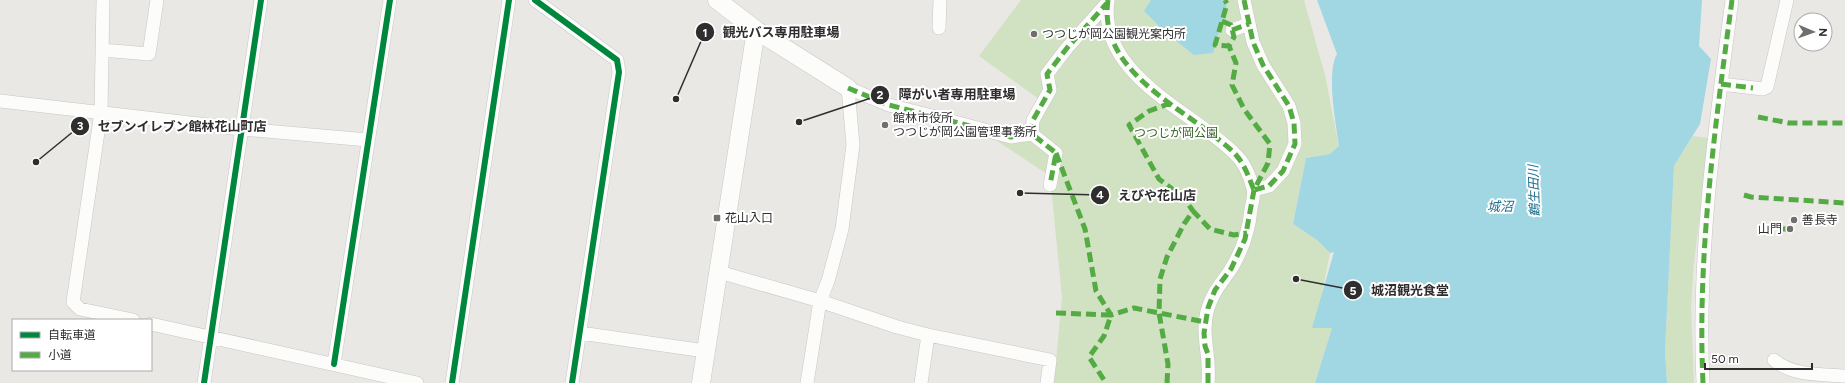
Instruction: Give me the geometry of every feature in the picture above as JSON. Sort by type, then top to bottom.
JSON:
[{"type":"street","points":[[103,0],[101,112],[73,302],[80,309],[127,319]]},
{"type":"street","points":[[102,50],[149,54],[157,0]]},
{"type":"street","points":[[204,383],[261,0]]},
{"type":"street","points":[[334,364],[390,0]]},
{"type":"street","points":[[452,383],[509,0]]},
{"type":"street","points":[[535,0],[617,60],[620,72],[572,383]]},
{"type":"street","points":[[718,0],[756,30],[848,88],[889,105],[951,122],[1011,137],[1032,134],[1056,153],[1050,185]]},
{"type":"street","points":[[938,28],[940,0]]},
{"type":"street","points":[[1244,0],[1253,42],[1263,65],[1289,106],[1294,123],[1295,134],[1295,144],[1283,172],[1269,186],[1254,190]]},
{"type":"street","points":[[1703,383],[1701,334],[1702,275],[1721,84],[1732,0]]},
{"type":"street","points":[[1721,84],[1763,89],[1767,87],[1787,0]]},
{"type":"street","points":[[1032,134],[1034,120],[1050,90],[1047,74],[1067,48],[1108,1]]},
{"type":"street","points":[[1108,1],[1110,29],[1116,50],[1125,62],[1138,77],[1158,94],[1236,155],[1246,169],[1254,190],[1245,239],[1231,269],[1215,290],[1208,308],[1204,333],[1205,346],[1208,354],[1208,383]]},
{"type":"street","points":[[1232,30],[1249,24]]},
{"type":"street","points":[[701,383],[756,30]]},
{"type":"street","points":[[807,383],[820,301],[828,281],[842,229],[853,145],[848,88]]},
{"type":"street","points":[[0,101],[242,129],[368,140]]},
{"type":"street","points":[[719,272],[820,301],[928,336],[1050,360],[1047,383]]},
{"type":"street","points":[[152,324],[417,383]]},
{"type":"street","points":[[580,333],[706,351]]},
{"type":"street","points":[[921,383],[928,336]]},
{"type":"street","points":[[1774,360],[1784,367],[1799,372],[1845,376]]},
{"type":"green space","name":"つつじが岡公園","points":[[1021,0],[1304,0],[1325,75],[1339,147],[1330,154],[1306,158],[1293,224],[1317,240],[1330,253],[1318,314],[1312,328],[1332,328],[1315,383],[1054,383],[1062,297],[1050,176],[997,141],[1002,126],[1021,130],[1039,99],[979,56]]},
{"type":"green space","points":[[1693,136],[1709,138],[1694,263],[1691,307],[1694,383],[1667,383],[1665,351],[1674,166]]},
{"type":"water","points":[[1151,0],[1222,0],[1227,4],[1213,53],[1194,55],[1164,31],[1144,11]]},
{"type":"water","name":"城沼","points":[[1317,0],[1702,0],[1699,46],[1711,59],[1700,124],[1674,166],[1665,351],[1667,383],[1315,383],[1332,328],[1312,328],[1334,252],[1330,253],[1317,240],[1293,224],[1306,158],[1330,154],[1339,146],[1332,86],[1332,73],[1337,54]]},
{"type":"marked path","points":[[1108,0],[1108,24],[1115,45],[1127,64],[1143,82],[1161,97],[1200,125],[1232,151],[1244,167],[1254,190]]},
{"type":"marked path","points":[[1222,21],[1231,25],[1234,37],[1229,46],[1215,45],[1227,4],[1225,0]]},
{"type":"marked path","points":[[1244,0],[1253,42],[1263,65],[1289,106],[1294,123],[1295,144],[1283,171],[1269,186],[1254,190]]},
{"type":"marked path","points":[[1703,383],[1702,335],[1705,239],[1719,95],[1732,0]]},
{"type":"marked path","points":[[1032,134],[1033,120],[1050,90],[1047,74],[1067,48],[1108,2]]},
{"type":"marked path","points":[[1232,30],[1249,24]]},
{"type":"marked path","points":[[1208,383],[1208,354],[1205,346],[1204,333],[1208,308],[1215,290],[1231,269],[1245,239],[1254,190],[1268,163],[1270,144],[1244,109],[1232,85],[1236,63],[1229,46]]},
{"type":"marked path","points":[[1721,84],[1753,88]]},
{"type":"marked path","points":[[848,88],[889,105],[1011,137],[1032,134],[1056,153],[1050,185]]},
{"type":"marked path","points":[[1171,103],[1149,111],[1129,125],[1159,179],[1184,198],[1193,211]]},
{"type":"marked path","points":[[1758,117],[1789,123],[1845,123]]},
{"type":"marked path","points":[[1056,153],[1085,229],[1096,291],[1111,315],[1134,308],[1205,322]]},
{"type":"marked path","points":[[1744,195],[1751,197],[1845,203]]},
{"type":"marked path","points":[[1167,383],[1168,364],[1159,313],[1160,279],[1167,257],[1184,224],[1193,211],[1210,229],[1234,235],[1247,233]]},
{"type":"marked path","points":[[1782,229],[1797,229]]},
{"type":"marked path","points":[[1056,313],[1111,315],[1104,336],[1089,357],[1106,383]]},
{"type":"cycle path","points":[[204,383],[261,0]]},
{"type":"cycle path","points":[[334,364],[390,0]]},
{"type":"cycle path","points":[[452,383],[509,0]]},
{"type":"cycle path","points":[[535,0],[617,60],[619,72],[572,383]]},
{"type":"place","name":"つつじが岡公園観光案内所","points":[[1034,34]]},
{"type":"place","name":"観光バス専用駐車場","points":[[676,99]]},
{"type":"place","name":"障がい者専用駐車場","points":[[799,122]]},
{"type":"place","name":"館林市役所 つつじが岡公園管理事務所","points":[[885,125]]},
{"type":"place","name":"セブンイレブン館林花山町店","points":[[36,162]]},
{"type":"place","name":"えびや花山店","points":[[1020,193]]},
{"type":"place","name":"花山入口","points":[[717,218]]},
{"type":"place","name":"善長寺","points":[[1794,220]]},
{"type":"place","name":"山門","points":[[1790,229]]},
{"type":"place","name":"城沼観光食堂","points":[[1296,279]]},
{"type":"water label","name":"鶴生田川","points":[[1534,191]]}]
